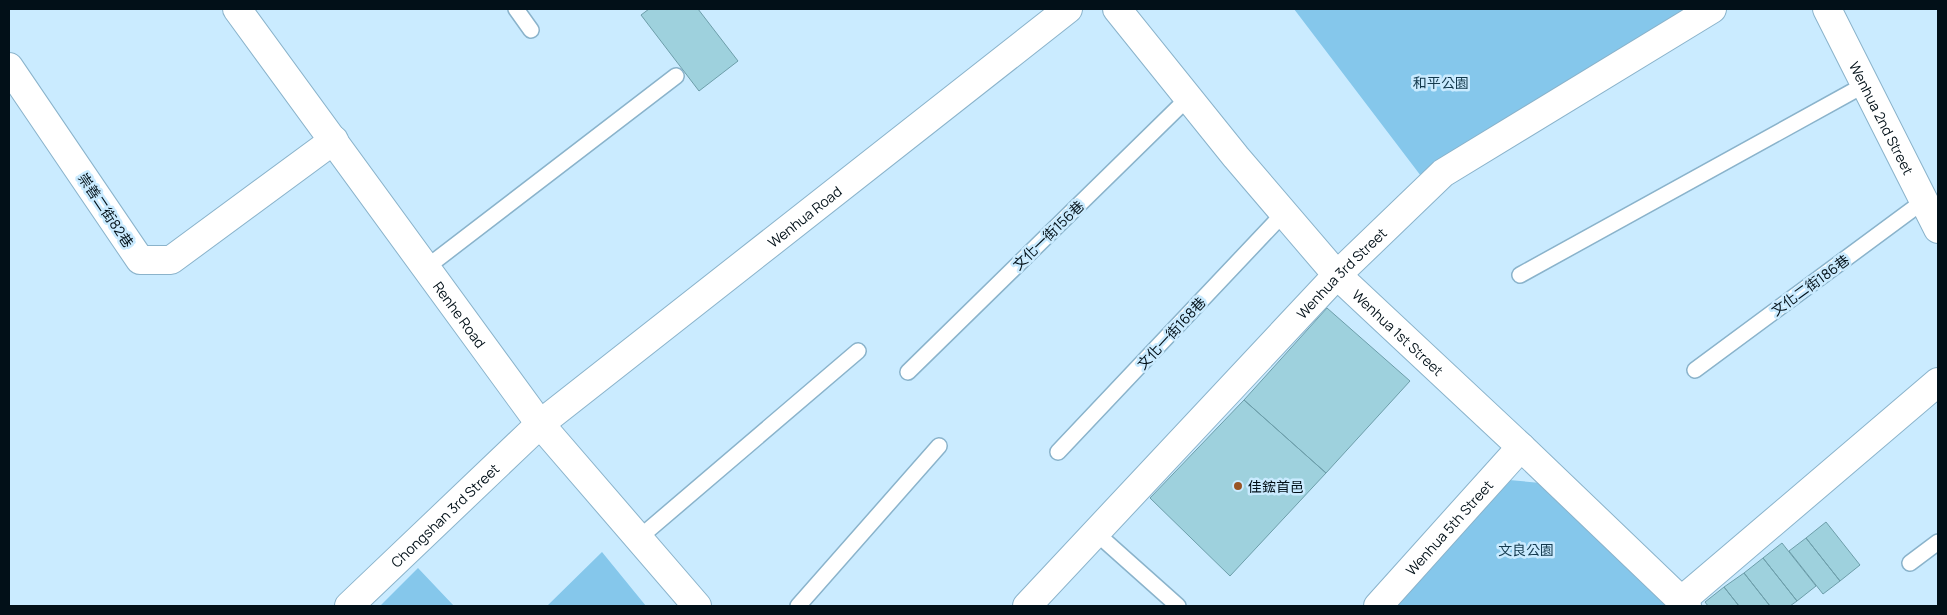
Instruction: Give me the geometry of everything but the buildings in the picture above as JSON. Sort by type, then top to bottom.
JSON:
[{"type":"street","name":"Renhe Road","points":[[237,9],[540,424],[697,606]]},
{"type":"street","name":"Wenhua Road","points":[[540,424],[1068,9]]},
{"type":"street","name":"Wenhua 1st Street","points":[[1117,9],[1283,214],[1336,275],[1522,447],[1684,604]]},
{"type":"street","name":"Wenhua 3rd Street","points":[[1027,606],[1336,275],[1444,173],[1712,9]]},
{"type":"street","name":"Wenhua 2nd Street","points":[[1827,9],[1938,229]]},
{"type":"street","name":"崇善二街82巷","points":[[9,67],[140,260],[171,260],[334,140]]},
{"type":"street","points":[[1684,604],[1938,382]]},
{"type":"street","name":"Chongshan 3rd Street","points":[[349,606],[540,424]]},
{"type":"street","name":"Wenhua 5th Street","points":[[1378,606],[1522,447]]},
{"type":"lane","points":[[516,9],[532,30]]},
{"type":"lane","points":[[427,267],[676,76]]},
{"type":"lane","points":[[1520,275],[1866,84]]},
{"type":"lane","name":"文化一街156巷","points":[[908,372],[1188,98]]},
{"type":"lane","name":"文化二街186巷","points":[[1695,370],[1925,200]]},
{"type":"lane","name":"文化一街168巷","points":[[1058,452],[1283,214]]},
{"type":"lane","points":[[638,538],[858,351]]},
{"type":"lane","points":[[798,606],[939,446]]},
{"type":"lane","points":[[1095,532],[1178,606]]},
{"type":"lane","points":[[1910,563],[1938,542]]},
{"type":"green space","name":"和平公園","points":[[1294,9],[1685,9],[1424,180]]},
{"type":"green space","name":"文良公園","points":[[1509,480],[1541,483],[1669,606],[1397,606]]},
{"type":"green space","points":[[602,552],[646,606],[547,606]]},
{"type":"green space","points":[[418,568],[454,606],[380,606]]},
{"type":"place","name":"佳鋐首邑","points":[[1238,486]]}]
